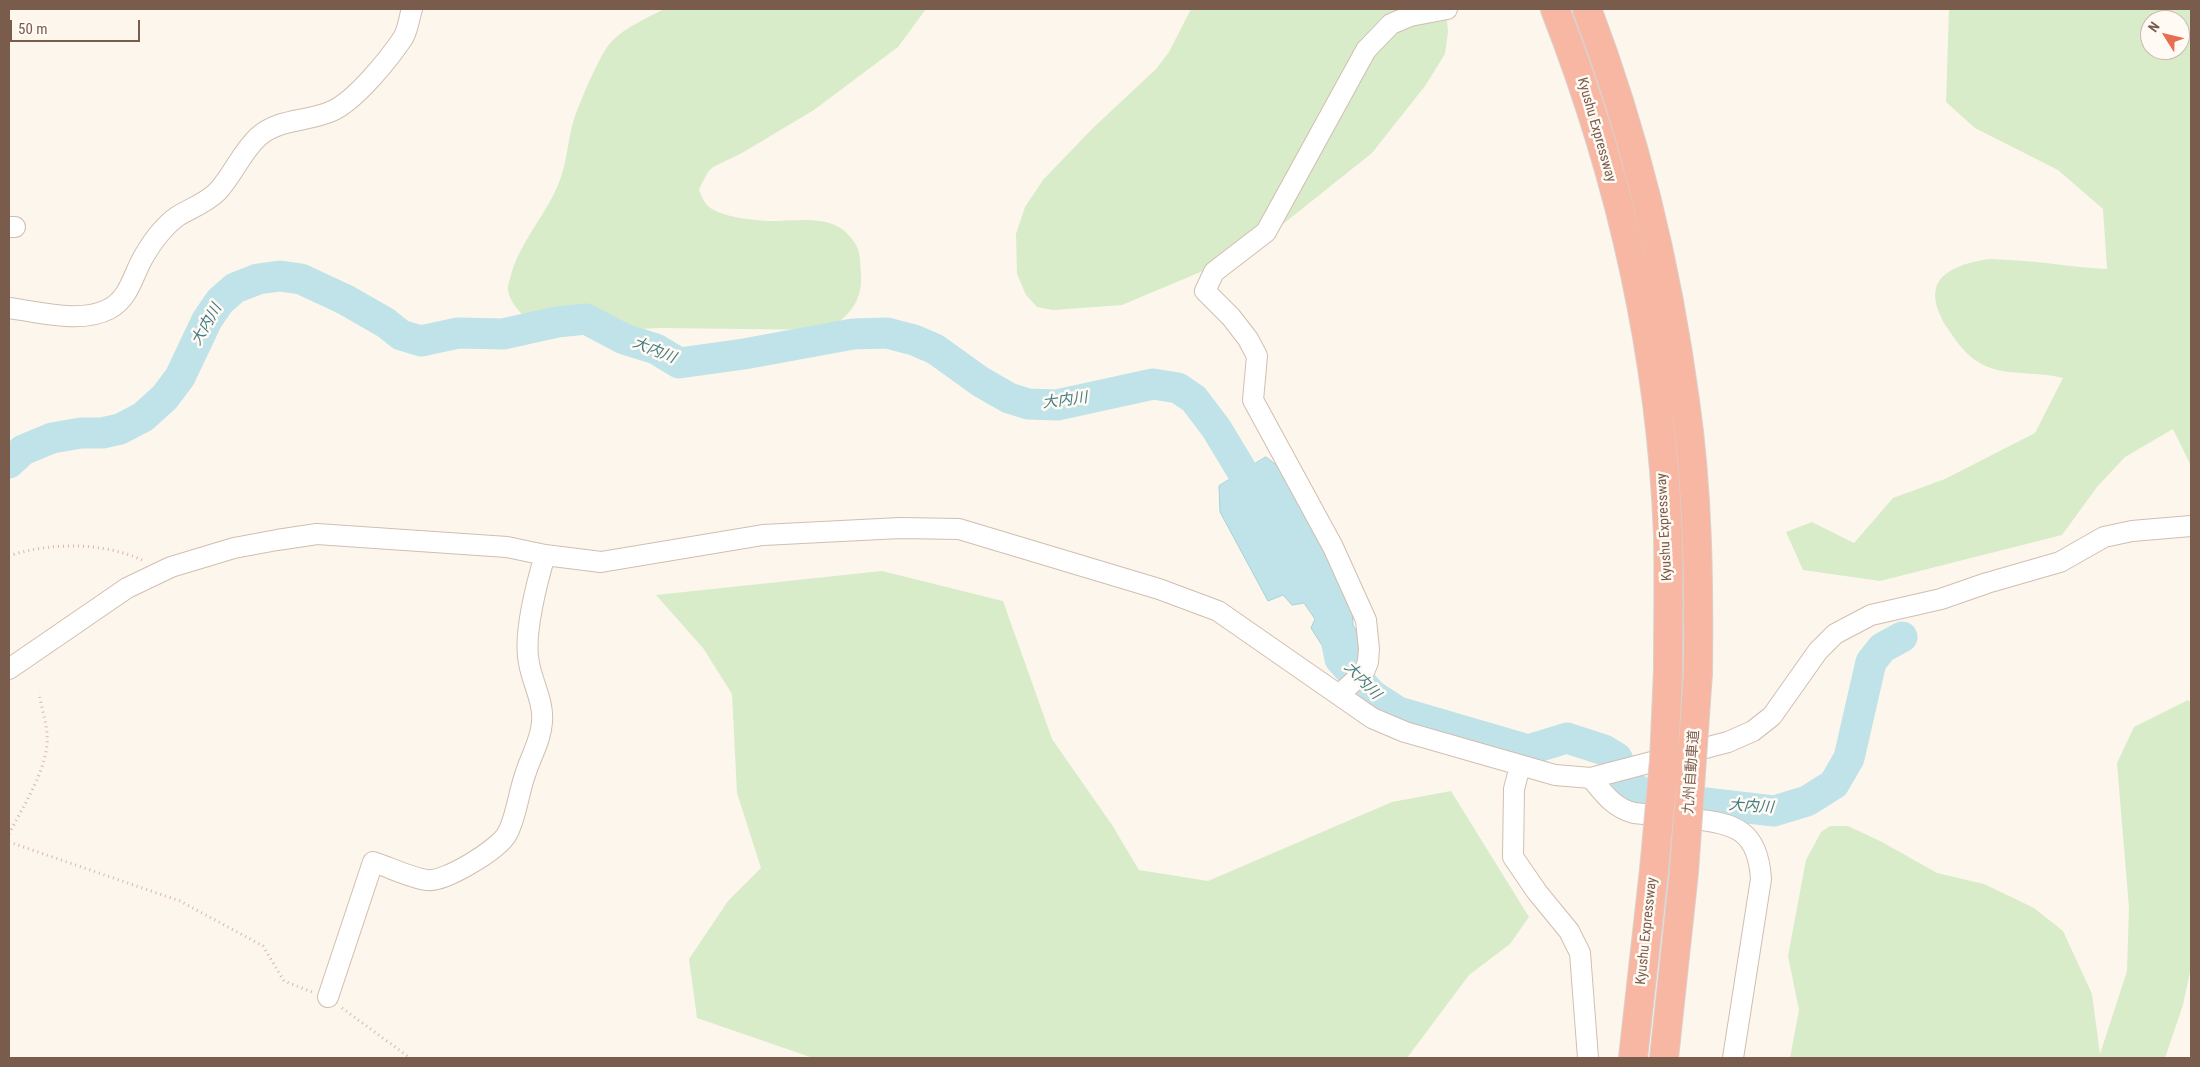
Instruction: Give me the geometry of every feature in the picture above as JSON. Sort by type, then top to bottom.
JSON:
[{"type":"highway","name":"Kyushu Expressway","points":[[1555,9],[1581,75],[1629,247],[1657,410],[1666,515],[1668,671],[1664,761],[1633,1058]]},
{"type":"highway","name":"Kyushu Expressway","points":[[1587,9],[1632,141],[1658,244],[1674,323],[1686,402],[1692,468],[1699,593],[1698,672]]},
{"type":"highway","name":"九州自動車道","points":[[1680,913],[1698,672]]},
{"type":"highway","points":[[1664,1058],[1680,913]]},
{"type":"highway","points":[[1678,1058],[1680,913]]},
{"type":"street","points":[[9,308],[89,316],[100,313],[120,302],[144,256],[163,230],[178,216],[215,194],[230,178],[258,137],[273,127],[332,111],[349,99],[369,79],[404,36],[412,9]]},
{"type":"street","points":[[1340,694],[1364,672],[1368,662],[1369,649],[1366,620],[1333,546],[1253,400],[1257,356],[1248,339],[1231,317],[1205,291],[1214,272],[1266,232],[1366,50],[1391,24],[1410,16],[1447,9]]},
{"type":"street","points":[[9,669],[126,588],[171,567],[234,548],[317,534],[508,547],[545,555],[601,562],[763,535],[900,528],[959,529],[1159,589],[1218,611],[1372,718],[1405,732],[1555,775],[1591,778],[1728,742],[1753,731],[1772,716],[1818,651],[1835,634],[1871,615],[1941,599],[1987,583],[2060,562],[2104,537],[2132,531],[2191,526]]},
{"type":"street","points":[[328,997],[373,862],[428,881],[446,876],[463,867],[499,845],[508,833],[542,722],[541,707],[528,662],[527,644],[545,555]]},
{"type":"street","points":[[1520,766],[1514,789],[1512,857],[1537,892],[1569,931],[1580,953],[1588,1058]]},
{"type":"street","points":[[1591,778],[1608,799],[1621,810],[1728,824],[1748,838],[1757,854],[1761,880],[1733,1058]]},
{"type":"path","points":[[9,556],[20,552],[62,547],[100,547],[126,552],[164,571]]},
{"type":"path","points":[[9,834],[34,787],[44,761],[48,736],[39,693]]},
{"type":"path","points":[[9,842],[180,901],[262,946],[284,981],[328,997],[410,1058]]},
{"type":"green space","points":[[664,9],[926,9],[898,47],[814,110],[742,153],[713,167],[708,172],[699,189],[706,204],[711,209],[726,215],[764,221],[818,221],[839,227],[848,234],[858,248],[861,285],[852,308],[841,320],[827,330],[662,328],[552,333],[525,317],[513,304],[508,287],[515,263],[558,185],[564,168],[574,119],[596,66],[612,41],[637,23]]},
{"type":"green space","points":[[1191,9],[1446,9],[1448,32],[1445,54],[1425,86],[1372,153],[1248,252],[1122,305],[1053,310],[1037,307],[1026,295],[1017,274],[1016,234],[1025,207],[1043,180],[1092,129],[1156,69],[1169,52]]},
{"type":"green space","points":[[1949,9],[2191,9],[2191,466],[2173,429],[2125,457],[2097,487],[2062,535],[1880,581],[1803,570],[1786,532],[1812,522],[1854,543],[1893,498],[1945,479],[2035,433],[2063,378],[1998,370],[1988,367],[1969,356],[1948,329],[1936,302],[1936,291],[1939,282],[1945,274],[1955,268],[1989,259],[2107,269],[2103,209],[2058,170],[1975,128],[1946,102]]},
{"type":"green space","points":[[882,571],[1003,601],[1052,739],[1112,825],[1139,870],[1208,881],[1392,802],[1451,791],[1529,917],[1510,944],[1469,975],[1407,1058],[813,1058],[697,1018],[689,959],[728,901],[761,868],[737,793],[732,694],[703,648],[656,595]]},
{"type":"green space","points":[[2188,700],[2191,703],[2191,967],[2183,1005],[2165,1058],[1790,1058],[1799,1010],[1788,956],[1806,860],[1821,832],[1830,826],[1848,826],[1882,842],[1937,873],[1984,884],[2034,908],[2063,931],[2092,994],[2100,1054],[2127,971],[2129,908],[2117,763],[2134,727]]},
{"type":"water","points":[[1266,457],[1289,475],[1351,594],[1353,625],[1362,642],[1363,654],[1346,657],[1335,666],[1311,628],[1315,619],[1304,603],[1292,605],[1283,595],[1268,601],[1220,512],[1219,486]]},
{"type":"waterway","name":"大内川","points":[[9,463],[23,450],[52,438],[81,433],[102,433],[120,429],[143,417],[165,397],[180,377],[207,320],[220,301],[235,288],[258,279],[280,276],[301,279],[346,300],[386,323],[401,335],[421,341],[458,333],[503,334],[557,322],[586,319],[624,339],[656,349],[679,363],[744,354],[853,334],[887,333],[914,340],[935,349],[981,382],[1009,398],[1028,404],[1057,405],[1153,384],[1178,388],[1194,399],[1216,428],[1265,509]]},
{"type":"waterway","name":"大内川","points":[[1332,620],[1340,659],[1372,695],[1398,712],[1528,750],[1567,738],[1604,750],[1617,758],[1626,781],[1645,796],[1774,811],[1807,801],[1834,784],[1849,758],[1871,662],[1882,648],[1902,637]]}]
